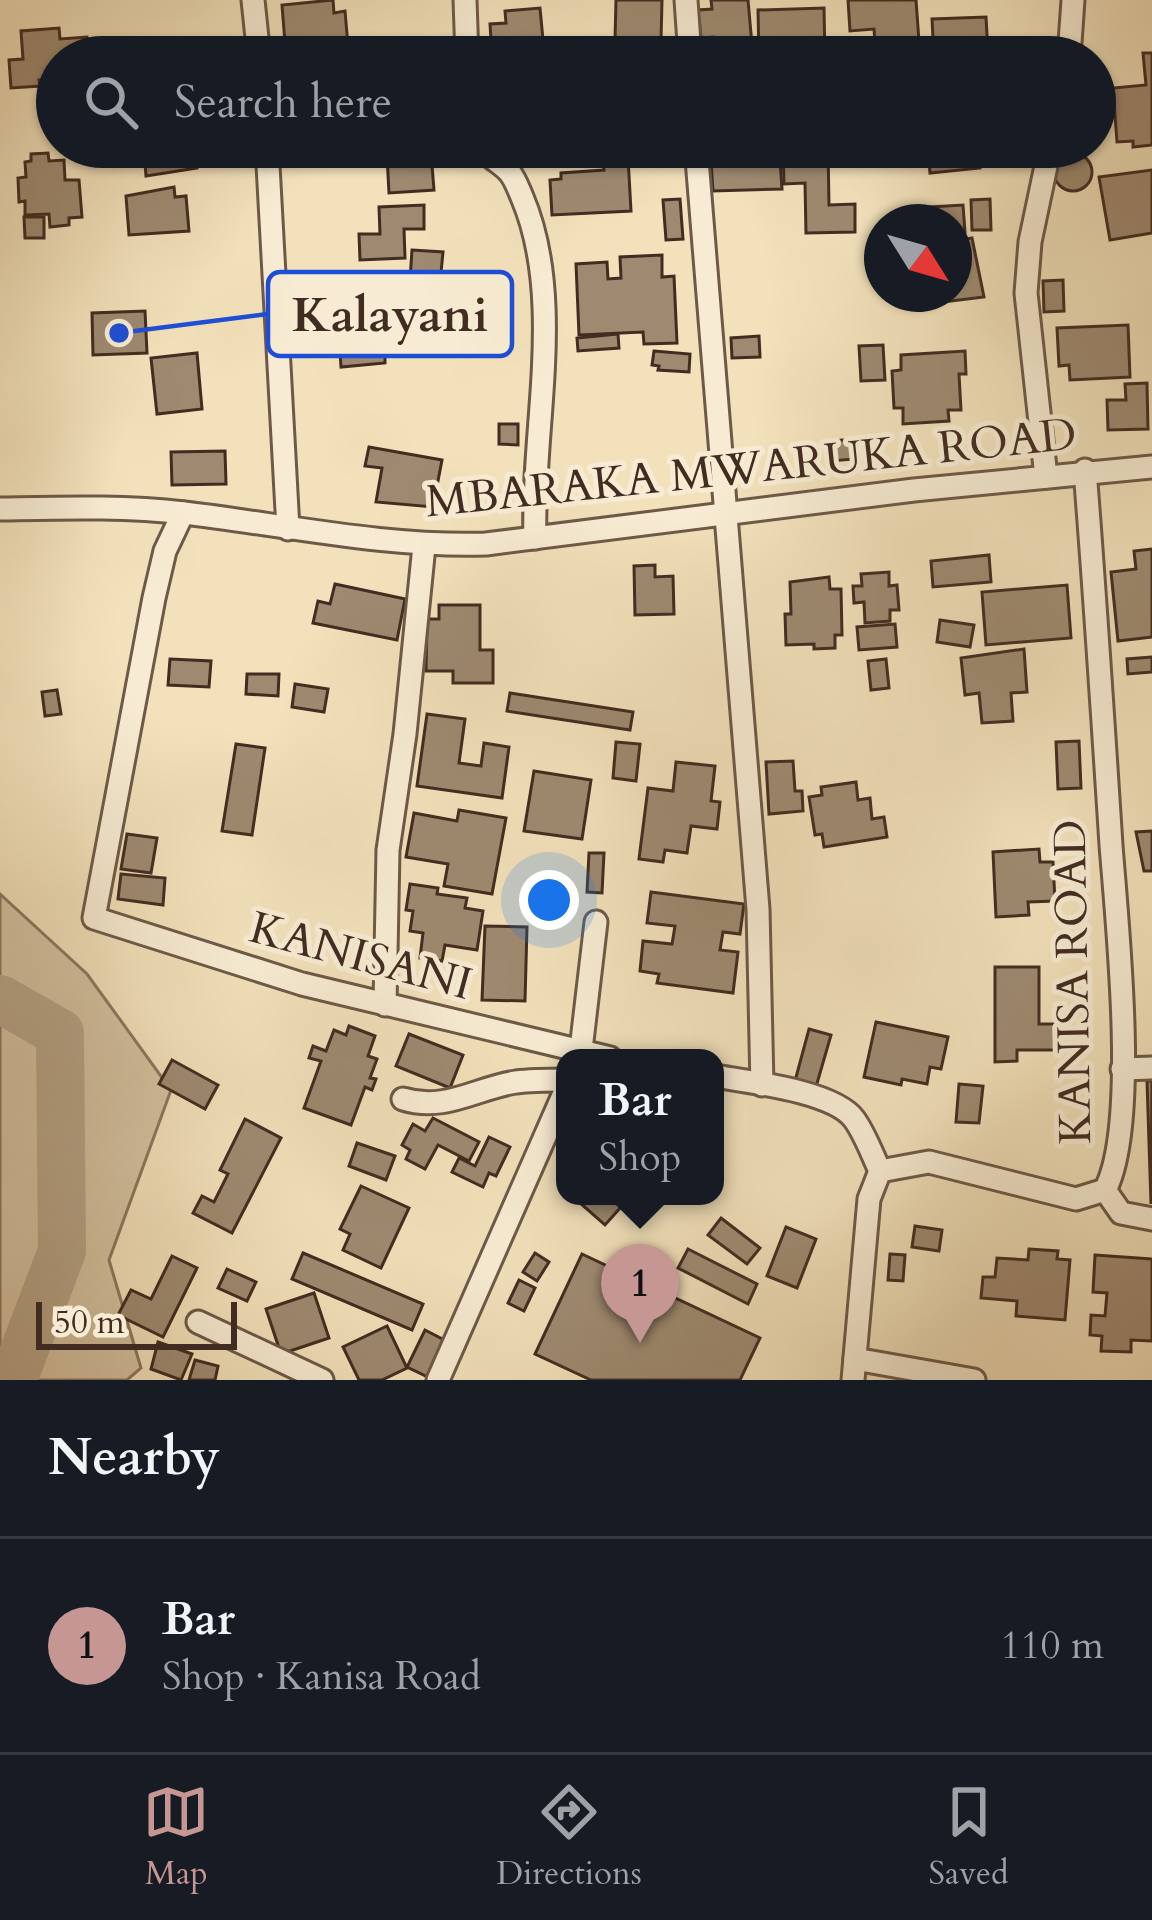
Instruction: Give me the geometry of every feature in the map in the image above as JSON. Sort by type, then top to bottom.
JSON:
[{"type":"street","points":[[254,0],[257,36]]},
{"type":"street","points":[[465,0],[466,36]]},
{"type":"street","points":[[686,0],[689,36]]},
{"type":"street","points":[[1070,36],[1073,0]]},
{"type":"street","points":[[268,168],[288,529]]},
{"type":"street","points":[[504,168],[524,201],[540,269],[543,395],[533,489],[535,538]]},
{"type":"street","points":[[698,168],[758,909],[762,1084]]},
{"type":"street","points":[[1046,168],[1030,242],[1026,292],[1046,477]]},
{"type":"street","name":"MBARAKA MWARUKA ROAD","points":[[0,509],[92,507],[183,513],[424,546],[535,538],[1085,470],[1152,467]]},
{"type":"street","name":"KANISA ROAD","points":[[880,1171],[929,1162],[1076,1199],[1106,1190],[1118,1161],[1122,1069],[1118,938],[1085,470]]},
{"type":"street","name":"KANISANI","points":[[183,513],[165,550],[154,598],[94,918],[239,965],[556,1049]]},
{"type":"street","points":[[385,1005],[388,850],[424,546]]},
{"type":"street","points":[[582,1049],[596,922]]},
{"type":"street","points":[[1122,1069],[1152,1069]]},
{"type":"street","points":[[724,1078],[843,1108],[854,1118],[880,1171],[869,1199],[854,1369],[974,1380]]},
{"type":"street","points":[[403,1099],[419,1104],[453,1102],[514,1082],[556,1080]]},
{"type":"street","points":[[438,1380],[556,1111]]},
{"type":"street","points":[[1106,1190],[1121,1213],[1152,1219]]},
{"type":"street","points":[[198,1322],[322,1380]]},
{"type":"shaded area","points":[[0,894],[87,974],[171,1090],[109,1260],[141,1368],[127,1380],[0,1380]]},
{"type":"building","points":[[333,0],[334,13],[345,11],[347,36],[284,36],[282,5]]},
{"type":"building","points":[[616,0],[662,0],[661,36],[615,36]]},
{"type":"building","points":[[711,0],[748,0],[751,36],[701,36],[698,10],[712,9]]},
{"type":"building","points":[[848,0],[916,0],[919,36],[874,36],[874,29],[850,31]]},
{"type":"building","points":[[540,8],[543,36],[491,36],[490,24],[506,23],[505,11]]},
{"type":"building","points":[[824,8],[825,36],[759,36],[758,10]]},
{"type":"building","points":[[986,17],[987,36],[933,36],[932,19]]},
{"type":"building","points":[[59,28],[60,36],[36,36],[36,86],[11,88],[9,60],[23,59],[21,31]]},
{"type":"building","points":[[1143,53],[1152,53],[1152,145],[1133,147],[1133,141],[1117,142],[1116,88],[1146,85]]},
{"type":"building","points":[[31,154],[36,154],[36,168],[64,168],[65,180],[79,180],[82,217],[69,218],[69,225],[50,227],[49,214],[25,215],[18,178],[26,177],[25,162],[31,161]]},
{"type":"building","points":[[145,168],[197,168],[146,176]]},
{"type":"building","points":[[388,168],[432,168],[434,190],[389,193]]},
{"type":"building","points":[[629,168],[631,211],[552,215],[550,180],[561,179],[561,173]]},
{"type":"building","points":[[711,168],[780,168],[782,189],[713,191]]},
{"type":"building","points":[[784,168],[828,168],[829,205],[855,204],[855,232],[806,233],[805,183],[784,184]]},
{"type":"building","points":[[930,168],[980,168],[930,173]]},
{"type":"building","points":[[1055,168],[1091,168],[1086,185],[1073,191],[1060,185],[1054,172]]},
{"type":"building","points":[[1152,170],[1152,233],[1110,240],[1099,177]]},
{"type":"building","points":[[174,187],[175,197],[186,196],[189,231],[129,235],[126,196]]},
{"type":"building","points":[[680,199],[683,239],[666,240],[663,200]]},
{"type":"building","points":[[990,199],[991,230],[972,230],[971,200]]},
{"type":"building","points":[[424,205],[424,229],[404,229],[405,258],[360,260],[359,234],[380,234],[379,207]]},
{"type":"building","points":[[24,217],[44,217],[44,238],[25,238]]},
{"type":"building","points":[[972,238],[984,297],[972,298]]},
{"type":"building","points":[[412,250],[443,252],[440,283],[410,280]]},
{"type":"building","points":[[662,255],[662,277],[674,276],[677,343],[644,344],[643,332],[579,335],[576,264],[607,262],[608,279],[621,278],[620,257]]},
{"type":"building","points":[[1063,280],[1064,311],[1044,312],[1043,281]]},
{"type":"building","points":[[477,309],[505,313],[503,329],[474,325]]},
{"type":"building","points":[[145,311],[147,353],[93,355],[92,313]]},
{"type":"building","points":[[401,318],[404,354],[385,355],[385,363],[341,367],[338,323]]},
{"type":"building","points":[[1128,325],[1130,377],[1070,380],[1069,365],[1059,366],[1057,328]]},
{"type":"building","points":[[618,334],[619,348],[578,351],[577,338]]},
{"type":"building","points":[[759,336],[760,357],[732,358],[731,338]]},
{"type":"building","points":[[883,345],[885,380],[861,381],[859,346]]},
{"type":"building","points":[[654,351],[690,354],[689,372],[658,370],[659,366],[652,365]]},
{"type":"building","points":[[965,351],[966,374],[959,374],[961,410],[948,410],[949,421],[903,424],[903,408],[894,408],[892,371],[901,370],[901,355]]},
{"type":"building","points":[[197,353],[202,409],[157,414],[151,358]]},
{"type":"building","points":[[1147,383],[1148,429],[1108,430],[1107,400],[1126,400],[1125,384]]},
{"type":"building","points":[[499,424],[518,424],[518,445],[499,444]]},
{"type":"building","points":[[853,439],[855,459],[831,461],[830,441]]},
{"type":"building","points":[[369,447],[442,460],[433,507],[376,502],[382,468],[365,466]]},
{"type":"building","points":[[225,451],[226,484],[172,485],[171,452]]},
{"type":"building","points":[[1152,549],[1152,637],[1118,641],[1111,572],[1136,569],[1134,551]]},
{"type":"building","points":[[989,555],[991,582],[933,587],[931,561]]},
{"type":"building","points":[[655,565],[655,577],[673,576],[674,614],[635,615],[634,566]]},
{"type":"building","points":[[889,572],[889,586],[897,585],[899,610],[890,610],[890,621],[865,623],[864,602],[854,603],[853,586],[862,586],[861,574]]},
{"type":"building","points":[[829,577],[830,589],[841,589],[842,635],[835,635],[835,648],[786,645],[790,582]]},
{"type":"building","points":[[335,584],[405,599],[397,640],[313,623],[318,601],[330,604]]},
{"type":"building","points":[[1067,585],[1071,638],[986,645],[982,592]]},
{"type":"building","points":[[439,605],[480,605],[480,650],[493,650],[493,683],[453,683],[453,671],[426,671],[427,619],[439,619]]},
{"type":"building","points":[[940,620],[974,625],[970,647],[937,642]]},
{"type":"building","points":[[895,624],[897,647],[859,650],[857,627]]},
{"type":"building","points":[[1024,649],[1027,692],[1011,693],[1013,721],[982,723],[979,693],[965,695],[961,658]]},
{"type":"building","points":[[1152,657],[1152,672],[1128,674],[1127,659]]},
{"type":"building","points":[[170,659],[211,661],[209,687],[168,685]]},
{"type":"building","points":[[886,659],[889,688],[871,690],[868,661]]},
{"type":"building","points":[[247,674],[279,674],[278,696],[246,694]]},
{"type":"building","points":[[295,684],[328,689],[324,712],[292,707]]},
{"type":"building","points":[[57,690],[61,714],[45,716],[42,692]]},
{"type":"building","points":[[510,693],[633,712],[630,730],[507,711]]},
{"type":"building","points":[[427,714],[465,719],[459,763],[481,766],[484,743],[509,747],[502,798],[417,786]]},
{"type":"building","points":[[1079,741],[1081,788],[1058,789],[1056,742]]},
{"type":"building","points":[[616,742],[640,744],[636,781],[613,778]]},
{"type":"building","points":[[236,744],[265,748],[252,835],[222,831]]},
{"type":"building","points":[[793,761],[795,791],[802,791],[803,811],[769,814],[766,762]]},
{"type":"building","points":[[676,762],[715,766],[711,801],[720,802],[717,829],[691,826],[687,853],[665,850],[663,862],[639,859],[648,788],[673,791]]},
{"type":"building","points":[[534,771],[591,780],[582,839],[524,831]]},
{"type":"building","points":[[856,782],[858,800],[870,798],[872,819],[884,817],[887,837],[824,847],[822,834],[815,835],[809,797],[822,795],[821,787]]},
{"type":"building","points":[[459,810],[506,818],[492,894],[444,886],[448,864],[406,857],[414,813],[457,821]]},
{"type":"building","points":[[1152,831],[1152,871],[1144,871],[1136,832]]},
{"type":"building","points":[[127,834],[157,838],[151,873],[121,869]]},
{"type":"building","points":[[1039,849],[1040,862],[1053,862],[1055,901],[1028,902],[1029,915],[996,917],[993,852]]},
{"type":"building","points":[[589,853],[604,853],[602,893],[587,892]]},
{"type":"building","points":[[121,874],[165,878],[163,905],[118,899]]},
{"type":"building","points":[[410,884],[467,898],[465,908],[483,911],[477,950],[445,945],[442,961],[420,958],[423,933],[410,931],[413,911],[406,910]]},
{"type":"building","points":[[651,892],[744,904],[740,934],[723,932],[720,950],[738,952],[733,993],[657,983],[659,974],[640,971],[643,941],[672,944],[675,926],[647,923]]},
{"type":"building","points":[[485,926],[527,927],[525,1001],[482,1000]]},
{"type":"building","points":[[995,967],[1039,967],[1039,1024],[1057,1024],[1057,1050],[1017,1050],[1017,1061],[995,1062]]},
{"type":"building","points":[[876,1022],[948,1037],[941,1069],[930,1067],[927,1084],[902,1079],[901,1085],[864,1077]]},
{"type":"building","points":[[349,1026],[375,1036],[368,1056],[377,1059],[370,1078],[376,1079],[372,1090],[365,1087],[351,1125],[304,1108],[321,1061],[309,1058],[313,1046],[326,1051],[334,1030],[346,1035]]},
{"type":"building","points":[[809,1029],[831,1035],[816,1087],[795,1081]]},
{"type":"building","points":[[409,1034],[463,1055],[450,1088],[396,1066]]},
{"type":"building","points":[[172,1060],[218,1085],[205,1109],[159,1084]]},
{"type":"building","points":[[1147,1081],[1152,1081],[1151,1204]]},
{"type":"building","points":[[959,1084],[983,1086],[979,1123],[956,1122]]},
{"type":"building","points":[[433,1118],[479,1142],[469,1161],[438,1145],[425,1169],[406,1159],[410,1150],[402,1145],[413,1124],[425,1131]]},
{"type":"building","points":[[245,1119],[281,1138],[232,1233],[193,1213],[202,1196],[214,1202],[228,1174],[220,1170]]},
{"type":"building","points":[[489,1137],[510,1147],[496,1176],[489,1173],[483,1187],[452,1172],[459,1158],[475,1166]]},
{"type":"building","points":[[357,1143],[395,1156],[386,1180],[349,1166]]},
{"type":"building","points":[[361,1186],[409,1208],[381,1268],[343,1250],[350,1234],[340,1229]]},
{"type":"building","points":[[582,1205],[623,1205],[605,1225]]},
{"type":"building","points":[[721,1218],[760,1248],[747,1264],[708,1235]]},
{"type":"building","points":[[915,1226],[942,1230],[939,1251],[912,1247]]},
{"type":"building","points":[[786,1227],[816,1239],[797,1288],[767,1276]]},
{"type":"building","points":[[688,1249],[757,1284],[748,1304],[678,1268]]},
{"type":"building","points":[[1029,1249],[1058,1251],[1057,1259],[1070,1260],[1065,1320],[1016,1316],[1017,1301],[981,1298],[983,1277],[995,1277],[997,1258],[1028,1260]]},
{"type":"building","points":[[303,1253],[423,1304],[412,1330],[292,1279]]},
{"type":"building","points":[[535,1253],[549,1262],[537,1281],[523,1272]]},
{"type":"building","points":[[582,1254],[760,1338],[740,1380],[591,1380],[535,1354]]},
{"type":"building","points":[[890,1254],[905,1255],[903,1281],[888,1280]]},
{"type":"building","points":[[1095,1255],[1152,1259],[1152,1341],[1131,1340],[1131,1352],[1101,1351],[1102,1336],[1090,1335],[1091,1315],[1105,1316],[1107,1293],[1093,1292]]},
{"type":"building","points":[[172,1256],[197,1268],[163,1337],[118,1315],[131,1290],[151,1299]]},
{"type":"building","points":[[227,1269],[256,1282],[247,1301],[218,1288]]},
{"type":"building","points":[[519,1280],[535,1288],[524,1311],[508,1303]]},
{"type":"building","points":[[314,1293],[329,1338],[281,1354],[266,1309]]},
{"type":"building","points":[[387,1326],[407,1368],[382,1380],[359,1380],[343,1347]]},
{"type":"building","points":[[425,1330],[450,1343],[432,1379],[407,1367]]},
{"type":"building","points":[[158,1342],[192,1354],[181,1380],[151,1369]]},
{"type":"building","points":[[195,1360],[218,1366],[215,1380],[189,1380]]},
{"type":"waterway","points":[[0,999],[60,1033],[62,1251],[13,1380]]},
{"type":"place","name":"Kalayani","points":[[119,333]]},
{"type":"place","name":"Bar","points":[[640,1343]]}]
